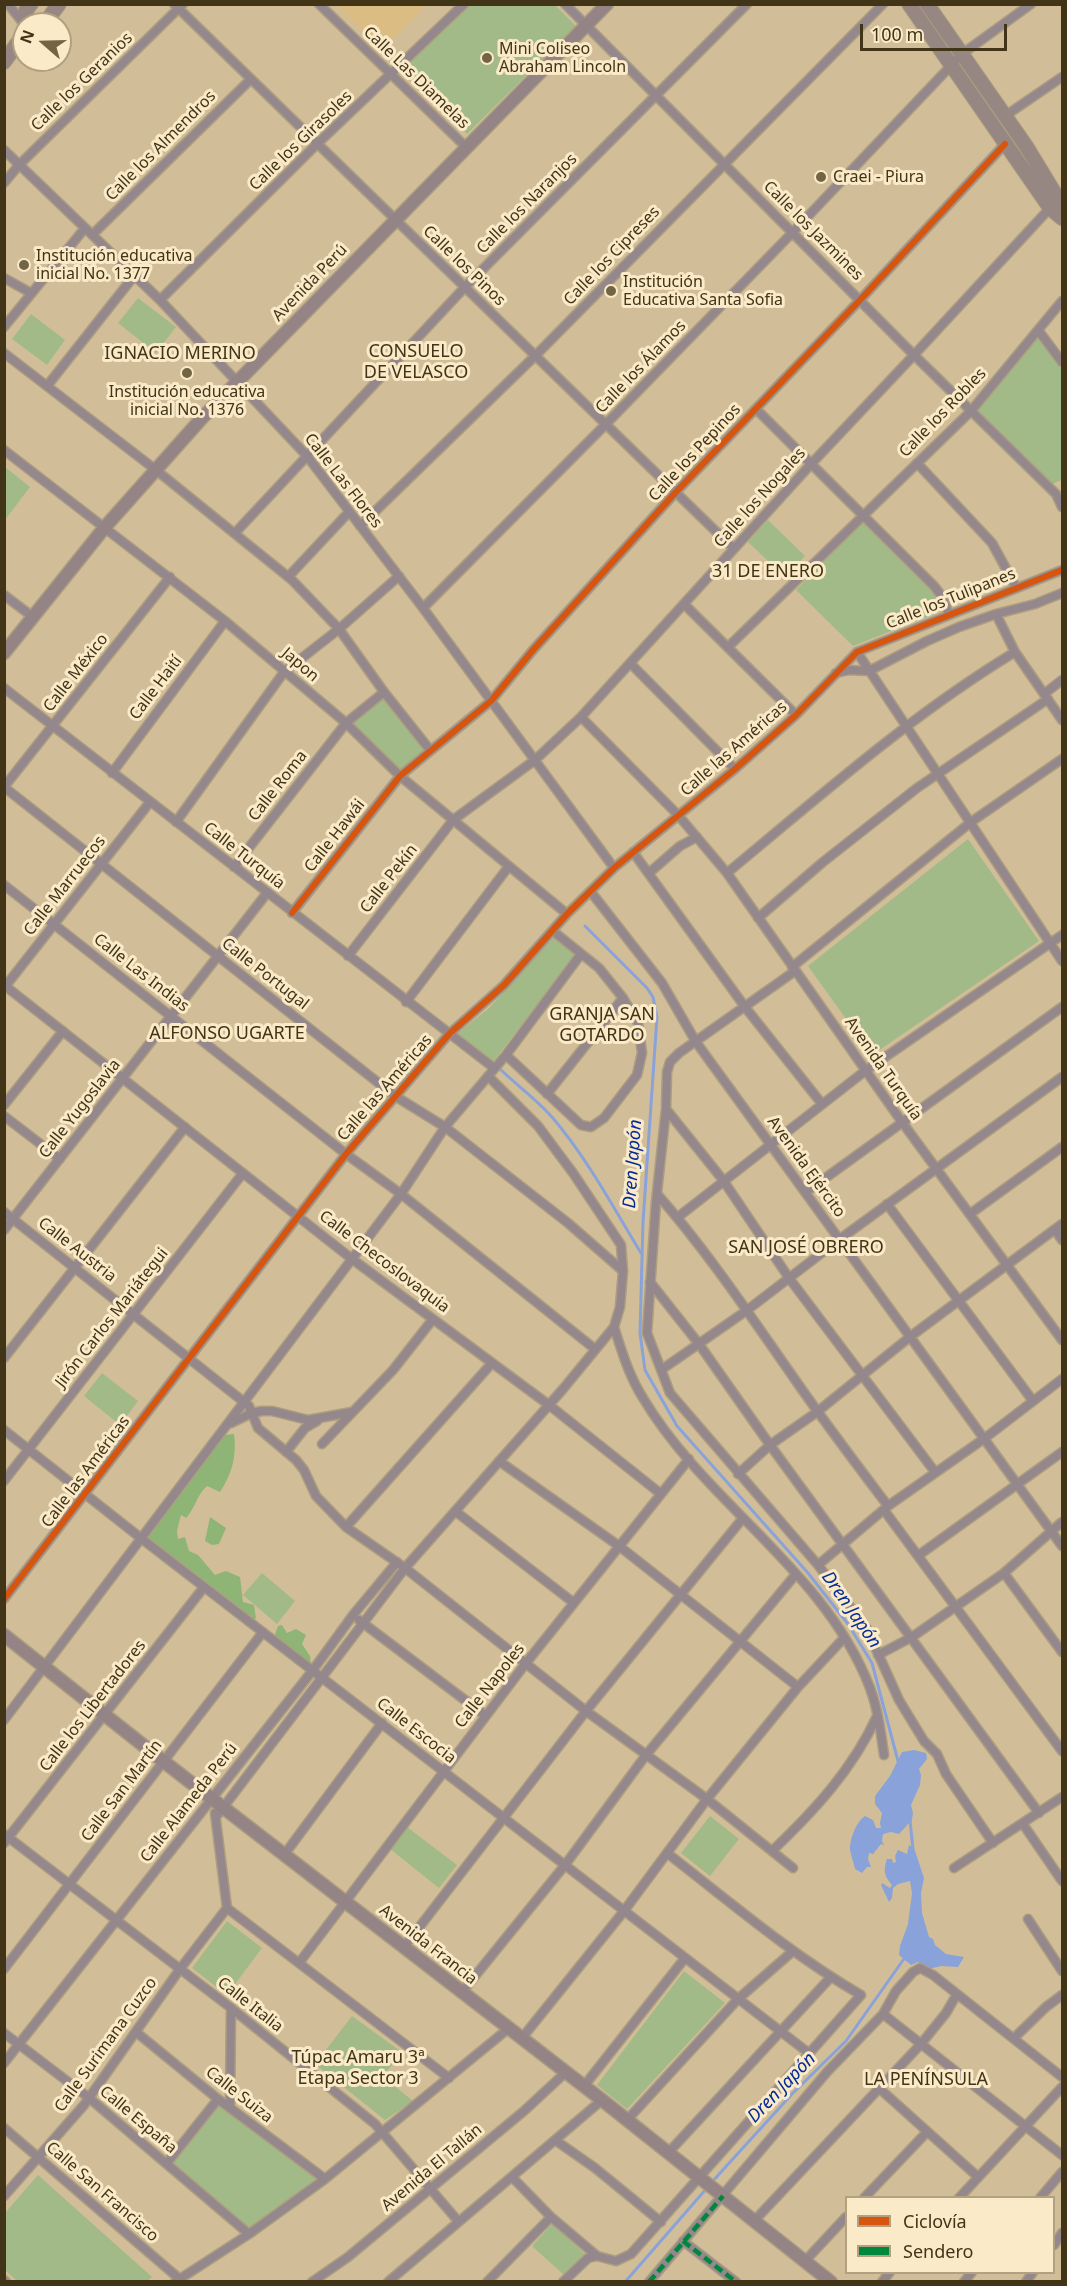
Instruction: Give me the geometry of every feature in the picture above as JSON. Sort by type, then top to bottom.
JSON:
[{"type":"main road","points":[[909,4],[1050,208],[1062,218],[1060,202],[1026,146],[927,4]]},
{"type":"street","name":"Calle Las Diamelas","points":[[319,4],[467,148]]},
{"type":"street","name":"Calle los Girasoles","points":[[160,300],[464,4]]},
{"type":"street","name":"Calle los Jazmines","points":[[565,4],[914,355],[1056,494],[1062,507]]},
{"type":"street","name":"Avenida Perú","points":[[4,653],[105,527],[237,382],[608,4]]},
{"type":"street","name":"Calle los Naranjos","points":[[236,533],[465,287],[747,4]]},
{"type":"street","name":"Calle los Cipreses","points":[[360,526],[535,356],[883,4]]},
{"type":"street","name":"Calle los Álamos","points":[[423,608],[793,232],[962,54],[1031,4]]},
{"type":"street","name":"Calle los Pinos","points":[[179,6],[250,79],[734,549]]},
{"type":"street","name":"Calle los Geranios","points":[[4,183],[19,165],[179,6]]},
{"type":"street","points":[[1005,116],[1062,77]]},
{"type":"street","name":"Calle los Almendros","points":[[92,235],[250,79]]},
{"type":"street","name":"Calle los Pepinos","points":[[400,776],[491,701],[541,641],[675,493],[860,300],[1005,144]]},
{"type":"street","name":"Calle Las Flores","points":[[4,150],[160,300],[307,456],[423,608],[614,868]]},
{"type":"street","name":"Calle los Nogales","points":[[453,820],[534,760],[581,717],[812,463],[1050,208]]},
{"type":"street","points":[[4,327],[85,228]]},
{"type":"street","points":[[47,386],[134,276]]},
{"type":"street","points":[[4,278],[32,294]]},
{"type":"street","name":"Calle los Robles","points":[[728,647],[971,411],[1062,301]]},
{"type":"street","points":[[1038,330],[1062,362]]},
{"type":"street","points":[[4,354],[156,470],[288,577],[339,629],[384,692],[430,750]]},
{"type":"street","points":[[756,409],[934,586],[941,595],[949,614]]},
{"type":"street","name":"Japon","points":[[4,450],[225,621],[346,723],[400,776],[567,914]]},
{"type":"street","points":[[917,463],[992,543],[1016,587]]},
{"type":"street","points":[[1052,490],[1062,485]]},
{"type":"street","points":[[288,577],[350,512]]},
{"type":"street","name":"Calle los Tulipanes","points":[[854,654],[1062,570]]},
{"type":"street","points":[[176,822],[284,672],[339,629],[399,576]]},
{"type":"street","name":"Calle México","points":[[5,787],[170,577]]},
{"type":"street","points":[[836,673],[849,670],[869,671],[927,641],[996,614],[1035,604],[1062,593]]},
{"type":"street","points":[[4,595],[33,617]]},
{"type":"street","points":[[684,604],[796,715]]},
{"type":"street","points":[[996,614],[1015,652],[1062,720]]},
{"type":"street","name":"Calle Haití","points":[[112,772],[225,621]]},
{"type":"street","points":[[727,873],[905,725],[969,680],[1015,652]]},
{"type":"street","points":[[854,654],[869,671],[1062,961]]},
{"type":"street","name":"Calle las Américas","points":[[4,1599],[87,1494],[346,1154],[449,1034],[498,992],[567,914],[614,868],[735,769],[796,715],[854,654]]},
{"type":"street","points":[[630,663],[735,769]]},
{"type":"street","points":[[758,918],[823,862],[937,773],[1046,697],[1062,680]]},
{"type":"street","name":"Calle Turquía","points":[[4,688],[449,1034],[491,1072],[538,1126],[573,1173],[621,1245],[623,1271],[620,1307],[614,1327]]},
{"type":"street","name":"Calle Roma","points":[[234,867],[346,723],[384,692]]},
{"type":"street","name":"Avenida Turquía","points":[[581,717],[678,815],[727,873],[865,1071],[1062,1340]]},
{"type":"street","points":[[993,1843],[946,1774],[937,1754],[924,1740],[898,1700],[866,1627],[818,1565],[670,1393],[647,1333],[650,1282],[666,1109],[667,1072],[670,1062],[793,969],[971,822],[1062,759]]},
{"type":"street","name":"Calle Hawái","points":[[292,913],[400,776]]},
{"type":"street","name":"Calle Portugal","points":[[5,787],[395,1096],[446,1127],[568,1223],[623,1271]]},
{"type":"street","name":"Calle Marruecos","points":[[5,987],[150,802]]},
{"type":"street","name":"Calle Pekín","points":[[348,956],[453,820]]},
{"type":"street","points":[[649,873],[680,846],[697,837]]},
{"type":"street","points":[[633,852],[745,1007],[822,1104]]},
{"type":"street","points":[[406,1002],[509,866]]},
{"type":"street","name":"Calle Las Indias","points":[[4,885],[596,1349]]},
{"type":"street","name":"Avenida Ejército","points":[[591,892],[662,983],[696,1042],[1062,1546]]},
{"type":"street","name":"Calle Yugoslavia","points":[[4,1230],[267,893]]},
{"type":"street","points":[[506,1055],[581,1125],[591,1127],[604,1118],[637,1075],[642,1053],[638,1023],[623,998],[599,968],[553,931]]},
{"type":"street","points":[[678,1217],[865,1071],[1062,935]]},
{"type":"street","points":[[4,1720],[401,1194],[446,1127],[506,1055],[581,954]]},
{"type":"street","name":"Calle Checoslovaquia","points":[[5,987],[352,1259],[549,1405],[661,1494]]},
{"type":"street","points":[[547,1094],[623,998]]},
{"type":"street","points":[[806,1192],[1062,1006]]},
{"type":"street","points":[[4,1105],[63,1031]]},
{"type":"street","points":[[661,1370],[747,1311],[887,1204],[1062,1077]]},
{"type":"street","points":[[666,1109],[723,1180],[789,1278],[935,1472]]},
{"type":"street","points":[[4,1116],[60,1160]]},
{"type":"street","points":[[4,1358],[185,1127]]},
{"type":"street","points":[[970,1214],[1062,1147]]},
{"type":"street","name":"Jirón Carlos Mariátegui","points":[[4,1481],[243,1173]]},
{"type":"street","points":[[657,1194],[678,1217],[747,1311],[919,1555],[1062,1751]]},
{"type":"street","points":[[887,1204],[1033,1401]]},
{"type":"street","name":"Calle Austria","points":[[4,1212],[249,1406],[258,1428],[296,1460],[304,1470],[316,1496],[346,1527],[398,1562],[586,1711],[707,1799],[794,1868]]},
{"type":"street","points":[[738,1473],[770,1445],[817,1412],[911,1336],[1059,1227],[1062,1240]]},
{"type":"street","points":[[650,1282],[699,1344],[1039,1813]]},
{"type":"street","points":[[322,1444],[393,1370],[433,1319]]},
{"type":"street","points":[[449,2078],[227,1908],[217,1807],[405,1568],[549,1405],[614,1327]]},
{"type":"street","points":[[614,1327],[628,1372],[644,1400],[689,1459],[796,1574],[844,1638],[870,1687],[878,1716],[884,1755]]},
{"type":"street","points":[[346,1527],[492,1363]]},
{"type":"street","points":[[818,1565],[886,1508],[985,1438],[1062,1379]]},
{"type":"street","points":[[227,1425],[252,1413],[272,1411],[308,1420],[352,1412]]},
{"type":"street","points":[[286,1452],[305,1428],[320,1419]]},
{"type":"street","name":"Calle Escocia","points":[[4,1430],[141,1539],[810,2054]]},
{"type":"street","points":[[919,1555],[1062,1452]]},
{"type":"street","name":"Calle Napoles","points":[[299,1963],[526,1663],[689,1459]]},
{"type":"street","points":[[499,1461],[619,1546],[798,1687]]},
{"type":"street","points":[[455,1511],[574,1604]]},
{"type":"street","points":[[404,1947],[505,1819],[586,1711],[743,1518]]},
{"type":"street","points":[[878,1655],[912,1637],[957,1607],[1004,1573],[1062,1522]]},
{"type":"street","name":"Calle Alameda Perú","points":[[4,2062],[117,1920],[217,1807],[353,1615],[398,1562]]},
{"type":"street","points":[[1004,1573],[1062,1652]]},
{"type":"street","points":[[462,1992],[565,1865],[646,1755],[796,1574]]},
{"type":"street","name":"Calle los Libertadores","points":[[6,1838],[105,1716],[204,1587]]},
{"type":"street","points":[[353,1615],[486,1716]]},
{"type":"street","name":"Calle San Martín","points":[[4,1969],[263,1632]]},
{"type":"street","name":"Avenida Francia","points":[[4,1635],[164,1761],[217,1807],[284,1855],[566,2072],[831,2282]]},
{"type":"street","points":[[522,2038],[624,1911],[707,1799],[798,1687],[844,1638]]},
{"type":"street","points":[[772,1851],[805,1820],[832,1788],[868,1736],[878,1716]]},
{"type":"street","points":[[284,1855],[382,1723]]},
{"type":"street","points":[[954,1868],[1062,1797]]},
{"type":"street","points":[[1023,1824],[1062,1881]]},
{"type":"street","name":"Calle Italia","points":[[6,1838],[70,1884],[231,2008],[383,2132],[458,2221]]},
{"type":"street","points":[[512,2177],[551,2217],[597,2256],[616,2261],[631,2254],[861,1995],[830,1978],[793,1951],[667,1853]]},
{"type":"street","name":"Calle Surimana Cuzco","points":[[4,2196],[84,2105],[180,1969],[227,1908]]},
{"type":"street","points":[[1028,1919],[1062,1971]]},
{"type":"street","points":[[627,2120],[738,1999],[793,1951]]},
{"type":"street","points":[[584,2086],[685,1958]]},
{"type":"street","points":[[650,2281],[720,2193],[827,2072],[883,2014],[896,1991],[913,1972],[920,1968],[933,1975],[1062,2077]]},
{"type":"street","points":[[668,2153],[830,1978]]},
{"type":"street","points":[[754,2221],[921,2044],[946,2013],[957,1994]]},
{"type":"street","points":[[1014,2038],[1062,1995]]},
{"type":"street","points":[[230,2108],[231,2008]]},
{"type":"street","points":[[883,2014],[1062,2155]]},
{"type":"street","points":[[179,2280],[326,2179],[508,2028]]},
{"type":"street","name":"Calle Suiza","points":[[136,2032],[218,2099],[326,2179]]},
{"type":"street","name":"Calle España","points":[[4,2033],[88,2097],[249,2234]]},
{"type":"street","name":"Avenida El Tallán","points":[[312,2282],[348,2257],[431,2189],[524,2111],[566,2072]]},
{"type":"street","points":[[960,2196],[1062,2087]]},
{"type":"street","points":[[880,2089],[978,2177]]},
{"type":"street","points":[[167,2163],[218,2099]]},
{"type":"street","points":[[388,2282],[602,2100]]},
{"type":"street","name":"Calle San Francisco","points":[[4,2128],[179,2280]]},
{"type":"street","points":[[866,2196],[927,2132]]},
{"type":"street","points":[[555,2140],[595,2168],[661,2222]]},
{"type":"street","points":[[1042,2196],[1062,2172]]},
{"type":"street","points":[[487,2282],[551,2217]]},
{"type":"street","points":[[805,2261],[845,2218]]},
{"type":"street","points":[[684,2241],[736,2282]]},
{"type":"street","points":[[563,2282],[588,2258],[597,2256]]},
{"type":"shaded area","points":[[336,5],[424,5],[382,51]]},
{"type":"green space","points":[[469,5],[555,5],[576,26],[467,134],[403,69]]},
{"type":"green space","points":[[138,298],[176,327],[156,353],[118,323]]},
{"type":"green space","points":[[31,314],[65,340],[47,365],[12,339]]},
{"type":"green space","points":[[1037,336],[1062,370],[1062,480],[1052,484],[976,411]]},
{"type":"green space","points":[[5,467],[30,487],[4,520]]},
{"type":"green space","points":[[768,520],[805,556],[785,577],[748,542]]},
{"type":"green space","points":[[863,522],[934,592],[942,611],[853,646],[796,590]]},
{"type":"green space","points":[[383,696],[428,750],[400,773],[350,724]]},
{"type":"green space","points":[[968,839],[1039,941],[872,1055],[808,966]]},
{"type":"green space","points":[[554,937],[576,954],[493,1062],[457,1034],[489,1008]]},
{"type":"green space","points":[[102,1373],[138,1401],[120,1425],[84,1396]]},
{"type":"green space","points":[[234,1434],[234,1457],[220,1492],[207,1486],[186,1518],[181,1515],[177,1531],[178,1539],[185,1537],[189,1551],[198,1555],[215,1575],[226,1571],[240,1577],[243,1602],[254,1605],[256,1618],[252,1621],[142,1539],[224,1435]]},
{"type":"green space","points":[[210,1517],[226,1528],[219,1544],[212,1545],[205,1541]]},
{"type":"green space","points":[[262,1573],[295,1601],[277,1624],[243,1595]]},
{"type":"green space","points":[[282,1625],[287,1633],[296,1629],[306,1635],[302,1644],[310,1656],[311,1664],[274,1637],[278,1626]]},
{"type":"green space","points":[[710,1816],[739,1839],[710,1876],[681,1853]]},
{"type":"green space","points":[[407,1827],[457,1865],[439,1888],[390,1849]]},
{"type":"green space","points":[[227,1921],[262,1948],[227,1995],[192,1968]]},
{"type":"green space","points":[[684,1971],[725,2003],[627,2109],[597,2085]]},
{"type":"green space","points":[[352,2016],[403,2053],[382,2076],[413,2101],[385,2120],[315,2064]]},
{"type":"green space","points":[[218,2104],[320,2179],[249,2230],[172,2163]]},
{"type":"green space","points":[[38,2175],[152,2277],[146,2282],[17,2281],[5,2270],[5,2213]]},
{"type":"green space","points":[[552,2224],[585,2254],[565,2276],[532,2246]]},
{"type":"water","points":[[914,1750],[926,1753],[927,1759],[919,1769],[920,1785],[911,1805],[912,1820],[899,1834],[891,1832],[883,1834],[884,1845],[881,1844],[873,1854],[869,1853],[868,1859],[871,1867],[867,1867],[862,1873],[855,1869],[850,1850],[855,1829],[865,1816],[873,1820],[876,1828],[881,1828],[882,1813],[875,1804],[875,1796],[890,1776],[902,1752]]},
{"type":"water","points":[[909,1845],[914,1848],[924,1878],[921,1893],[922,1913],[929,1937],[946,1954],[964,1957],[958,1967],[941,1966],[929,1969],[918,1962],[911,1965],[899,1955],[908,1924],[912,1893],[910,1881],[893,1888],[889,1902],[881,1885],[882,1883],[890,1888],[892,1885],[885,1873],[887,1859],[892,1859],[893,1863],[896,1862],[895,1856],[898,1850],[907,1854]]},
{"type":"waterway","name":"Dren Japón","points":[[585,926],[647,988],[653,997],[657,1017],[643,1222],[640,1333],[645,1370],[677,1426],[808,1573],[848,1624],[872,1663],[898,1761]]},
{"type":"waterway","points":[[501,1070],[540,1105],[565,1133],[599,1183],[641,1253]]},
{"type":"waterway","name":"Dren Japón","points":[[910,1820],[913,1850]]},
{"type":"waterway","name":"Dren Japón","points":[[711,2183],[792,2094],[846,2041],[906,1956]]},
{"type":"waterway","name":"Dren Japón","points":[[625,2282],[707,2188]]},
{"type":"marked path","points":[[649,2282],[723,2196]]},
{"type":"marked path","points":[[683,2241],[736,2282]]},
{"type":"cycle path","points":[[292,913],[400,776],[491,701],[533,650],[675,493],[860,300],[1005,144]]},
{"type":"cycle path","points":[[4,1599],[346,1154],[449,1034],[504,985],[567,914],[614,868],[735,769],[796,715],[857,652],[1062,570]]},
{"type":"place","name":"Mini Coliseo Abraham Lincoln","points":[[487,58]]},
{"type":"place","name":"Craei - Piura","points":[[821,177]]},
{"type":"place","name":"Institución educativa inicial No. 1377","points":[[24,265]]},
{"type":"place","name":"Institución Educativa Santa Sofia","points":[[611,291]]},
{"type":"place","name":"Institución educativa inicial No. 1376","points":[[187,373]]},
{"type":"district","name":"IGNACIO MERINO","points":[[180,354]]},
{"type":"district","name":"CONSUELO DE VELASCO","points":[[416,362]]},
{"type":"district","name":"31 DE ENERO","points":[[768,572]]},
{"type":"district","name":"GRANJA SAN GOTARDO","points":[[602,1025]]},
{"type":"district","name":"ALFONSO UGARTE","points":[[227,1034]]},
{"type":"district","name":"SAN JOSÉ OBRERO","points":[[806,1248]]},
{"type":"district","name":"Túpac Amaru 3ª Etapa Sector 3","points":[[358,2068]]},
{"type":"district","name":"LA PENÍNSULA","points":[[926,2080]]}]
